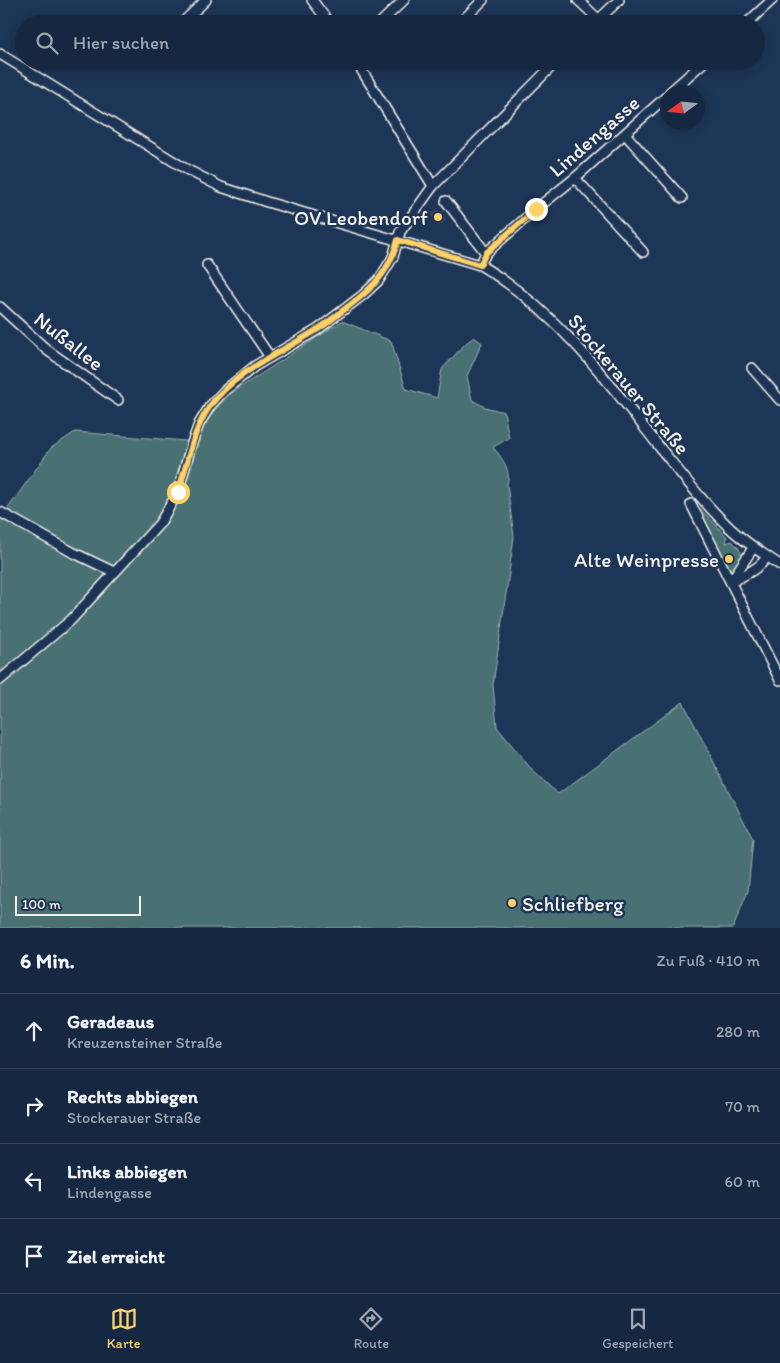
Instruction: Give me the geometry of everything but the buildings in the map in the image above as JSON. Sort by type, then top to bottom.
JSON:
[{"type":"street","points":[[190,15],[206,0]]},
{"type":"street","points":[[312,0],[323,15]]},
{"type":"street","points":[[388,15],[404,0]]},
{"type":"street","points":[[467,15],[483,0]]},
{"type":"street","points":[[578,0],[590,15]]},
{"type":"street","points":[[603,15],[619,0]]},
{"type":"street","points":[[756,15],[772,0]]},
{"type":"street","name":"Stockerauer Straße","points":[[0,54],[15,63]]},
{"type":"street","name":"Stockerauer Straße","points":[[26,70],[186,169],[221,187],[480,265],[504,280],[534,304],[573,341],[612,386],[696,492],[729,528],[753,548],[780,565]]},
{"type":"street","points":[[362,70],[434,186]]},
{"type":"street","points":[[0,680],[71,620],[160,522],[181,484],[199,424],[210,406],[224,391],[255,366],[317,330],[363,295],[379,280],[393,257],[400,232],[434,186],[548,70]]},
{"type":"street","name":"Lindengasse","points":[[678,85],[695,70]]},
{"type":"street","name":"Lindengasse","points":[[480,265],[486,253],[575,178],[660,102]]},
{"type":"street","points":[[625,134],[682,198]]},
{"type":"street","points":[[575,178],[643,252]]},
{"type":"street","points":[[446,201],[486,253]]},
{"type":"street","points":[[207,265],[270,357]]},
{"type":"street","name":"Nußallee","points":[[0,308],[47,350],[118,400]]},
{"type":"street","points":[[752,368],[780,400]]},
{"type":"street","points":[[691,504],[780,680]]},
{"type":"street","points":[[0,512],[72,552],[114,572]]},
{"type":"street","points":[[731,582],[753,548]]},
{"type":"street","points":[[731,582],[755,569],[767,557]]},
{"type":"shaded area","points":[[437,208],[447,220],[439,226],[430,214]]},
{"type":"green space","points":[[342,321],[391,341],[406,389],[437,398],[442,369],[474,337],[482,343],[467,376],[472,400],[485,407],[504,412],[509,438],[493,447],[507,469],[507,484],[514,537],[493,685],[497,727],[532,770],[558,794],[683,702],[753,839],[748,891],[733,928],[0,928],[0,515],[4,514],[51,448],[75,432],[197,442],[205,421],[227,396]]},
{"type":"green space","points":[[697,505],[727,537],[726,543],[732,541],[738,547],[742,555],[732,572],[729,570]]},
{"type":"place","name":"OV Leobendorf","points":[[438,217]]},
{"type":"place","name":"Alte Weinpresse","points":[[729,559]]},
{"type":"place","name":"Schliefberg","points":[[512,903]]},
{"type":"route","points":[[178,492],[199,424],[210,406],[224,391],[255,366],[317,330],[363,295],[379,280],[388,267],[398,240],[480,265],[486,253],[536,209]]}]
